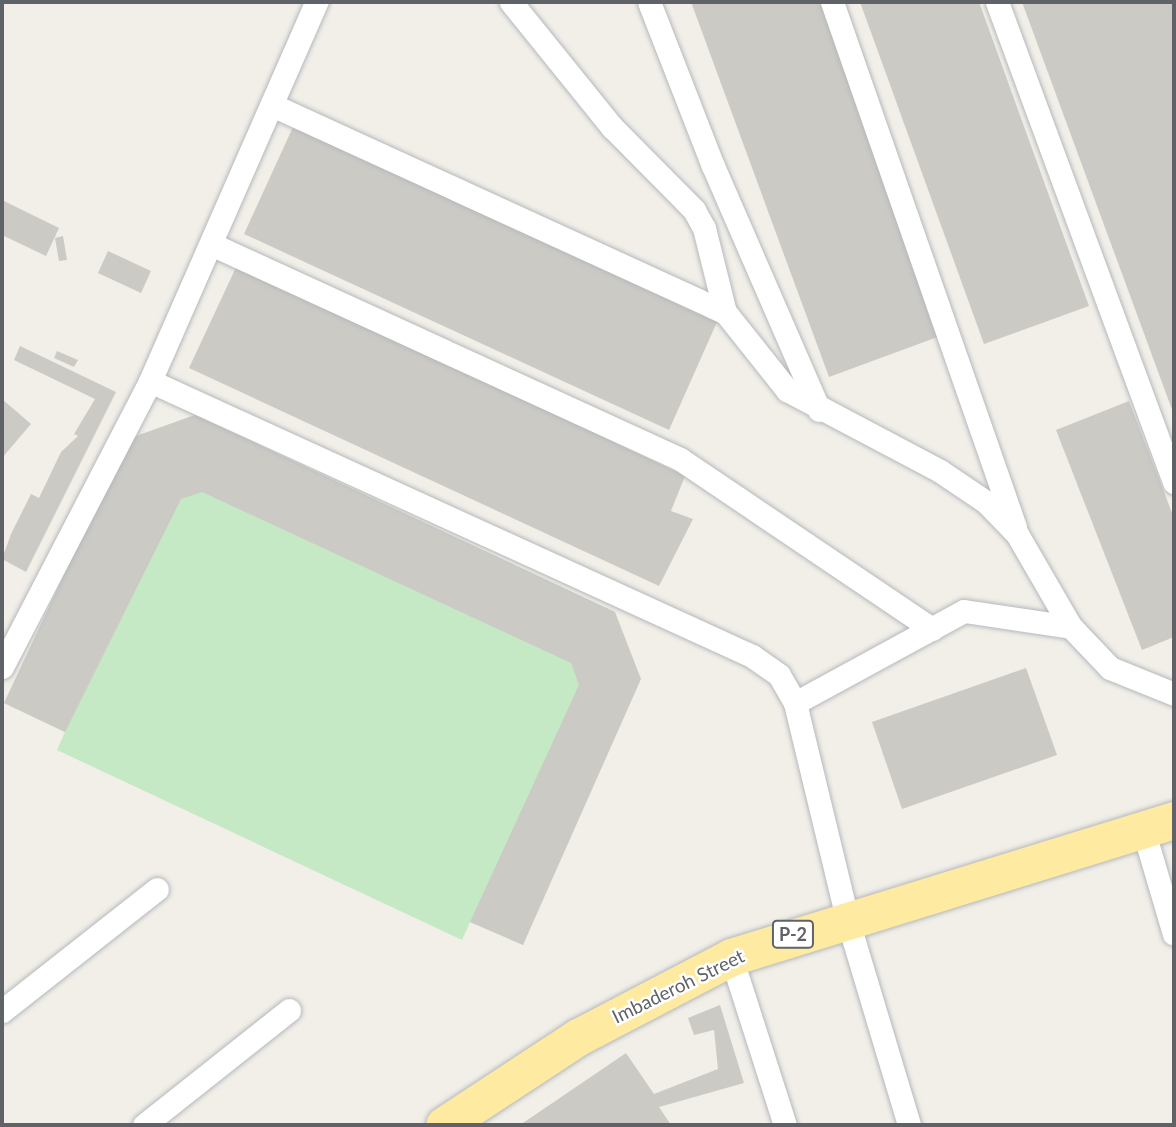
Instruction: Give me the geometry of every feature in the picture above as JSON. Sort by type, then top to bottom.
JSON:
[{"type":"highway","name":"Imbaderoh Street","points":[[444,1125],[578,1037],[731,957],[847,918],[1159,825]]},
{"type":"street","points":[[2,667],[150,381],[316,2]]},
{"type":"street","points":[[511,2],[612,127],[694,210],[704,228],[725,312],[788,390],[819,410],[940,471],[986,502],[1017,534]]},
{"type":"street","points":[[649,2],[713,166],[819,410]]},
{"type":"street","points":[[832,2],[1017,534],[1071,627],[1110,668],[1174,694]]},
{"type":"street","points":[[997,2],[1174,482]]},
{"type":"street","points":[[272,106],[725,312]]},
{"type":"street","points":[[211,244],[680,459],[932,629]]},
{"type":"street","points":[[150,381],[752,656],[779,675],[795,703],[847,918],[909,1125]]},
{"type":"street","points":[[795,703],[972,609],[1071,627]]},
{"type":"street","points":[[1159,825],[1174,934]]},
{"type":"street","points":[[2,1011],[157,889]]},
{"type":"street","points":[[731,957],[785,1125]]},
{"type":"street","points":[[144,1125],[289,1010]]},
{"type":"green space","points":[[195,415],[615,612],[523,945],[470,922],[462,940],[57,750],[65,732],[4,703],[128,439]]},
{"type":"building","points":[[691,2],[821,2],[943,335],[829,377]]},
{"type":"building","points":[[860,2],[979,2],[1089,306],[984,344]]},
{"type":"building","points":[[1022,2],[1174,2],[1174,415]]},
{"type":"building","points":[[293,127],[717,322],[669,430],[244,234]]},
{"type":"building","points":[[2,200],[59,228],[46,256],[2,235]]},
{"type":"building","points":[[63,236],[67,260],[59,261],[55,238]]},
{"type":"building","points":[[108,251],[151,271],[141,293],[98,273]]},
{"type":"building","points":[[238,263],[685,476],[671,511],[693,519],[659,586],[189,368]]},
{"type":"building","points":[[20,346],[116,392],[26,572],[2,559],[11,534],[31,494],[39,498],[61,452],[78,436],[74,434],[95,399],[14,360]]},
{"type":"building","points":[[57,351],[78,360],[74,367],[54,358]]},
{"type":"building","points":[[2,399],[31,424],[2,458]]},
{"type":"building","points":[[1129,401],[1174,518],[1174,637],[1142,650],[1056,430]]},
{"type":"building","points":[[195,415],[615,612],[641,679],[523,945],[470,922],[579,685],[571,663],[202,492],[181,499],[65,732],[4,703],[128,439]]},
{"type":"building","points":[[1026,668],[1057,755],[902,809],[872,722]]},
{"type":"building","points":[[720,1005],[744,1083],[659,1107],[671,1125],[520,1125],[626,1053],[654,1094],[718,1069],[714,1030],[694,1035],[688,1018]]}]
